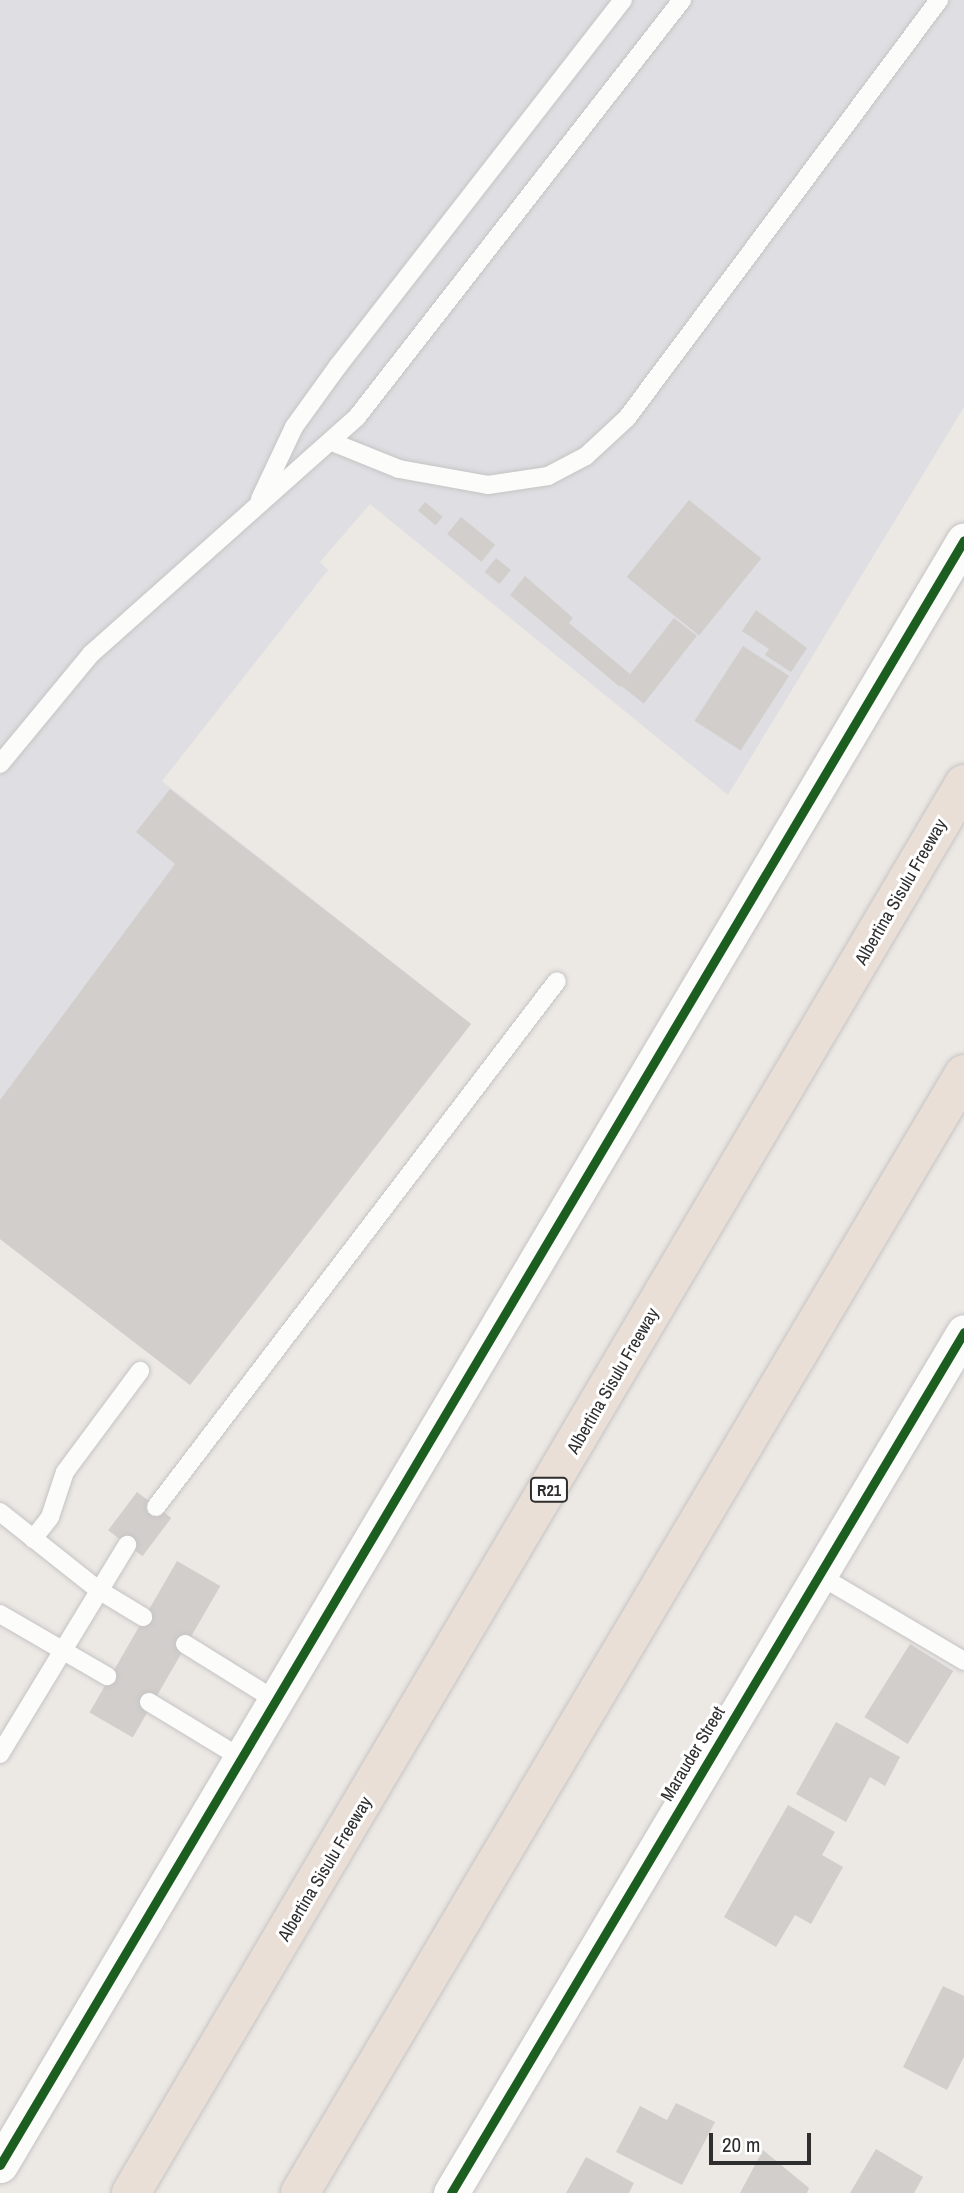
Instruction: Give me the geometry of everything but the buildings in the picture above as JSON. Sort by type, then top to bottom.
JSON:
[{"type":"highway","name":"Albertina Sisulu Freeway","points":[[131,2193],[964,784]]},
{"type":"highway","points":[[300,2193],[964,1074]]},
{"type":"street","points":[[0,2165],[964,540]]},
{"type":"street","name":"Marauder Street","points":[[452,2193],[817,1574],[964,1332]]},
{"type":"lane","points":[[258,503],[294,427],[338,366],[623,0]]},
{"type":"lane","points":[[0,764],[90,654],[258,503],[332,442],[356,417],[682,0]]},
{"type":"lane","points":[[332,442],[399,469],[488,485],[548,476],[586,456],[628,418],[939,0]]},
{"type":"lane","points":[[156,1507],[557,981]]},
{"type":"lane","points":[[33,1539],[50,1517],[65,1472],[140,1370]]},
{"type":"lane","points":[[0,1512],[97,1589],[143,1617]]},
{"type":"lane","points":[[0,1754],[61,1648],[127,1545]]},
{"type":"lane","points":[[817,1574],[964,1661]]},
{"type":"lane","points":[[0,1614],[107,1676]]},
{"type":"lane","points":[[185,1644],[275,1700]]},
{"type":"lane","points":[[149,1702],[241,1758]]},
{"type":"shaded area","points":[[0,0],[964,0],[964,407],[728,795],[370,504],[320,562],[328,570],[162,781],[471,1024],[190,1385],[0,1239]]},
{"type":"cycle path","points":[[0,2165],[964,540]]},
{"type":"cycle path","points":[[451,2193],[964,1332]]}]
